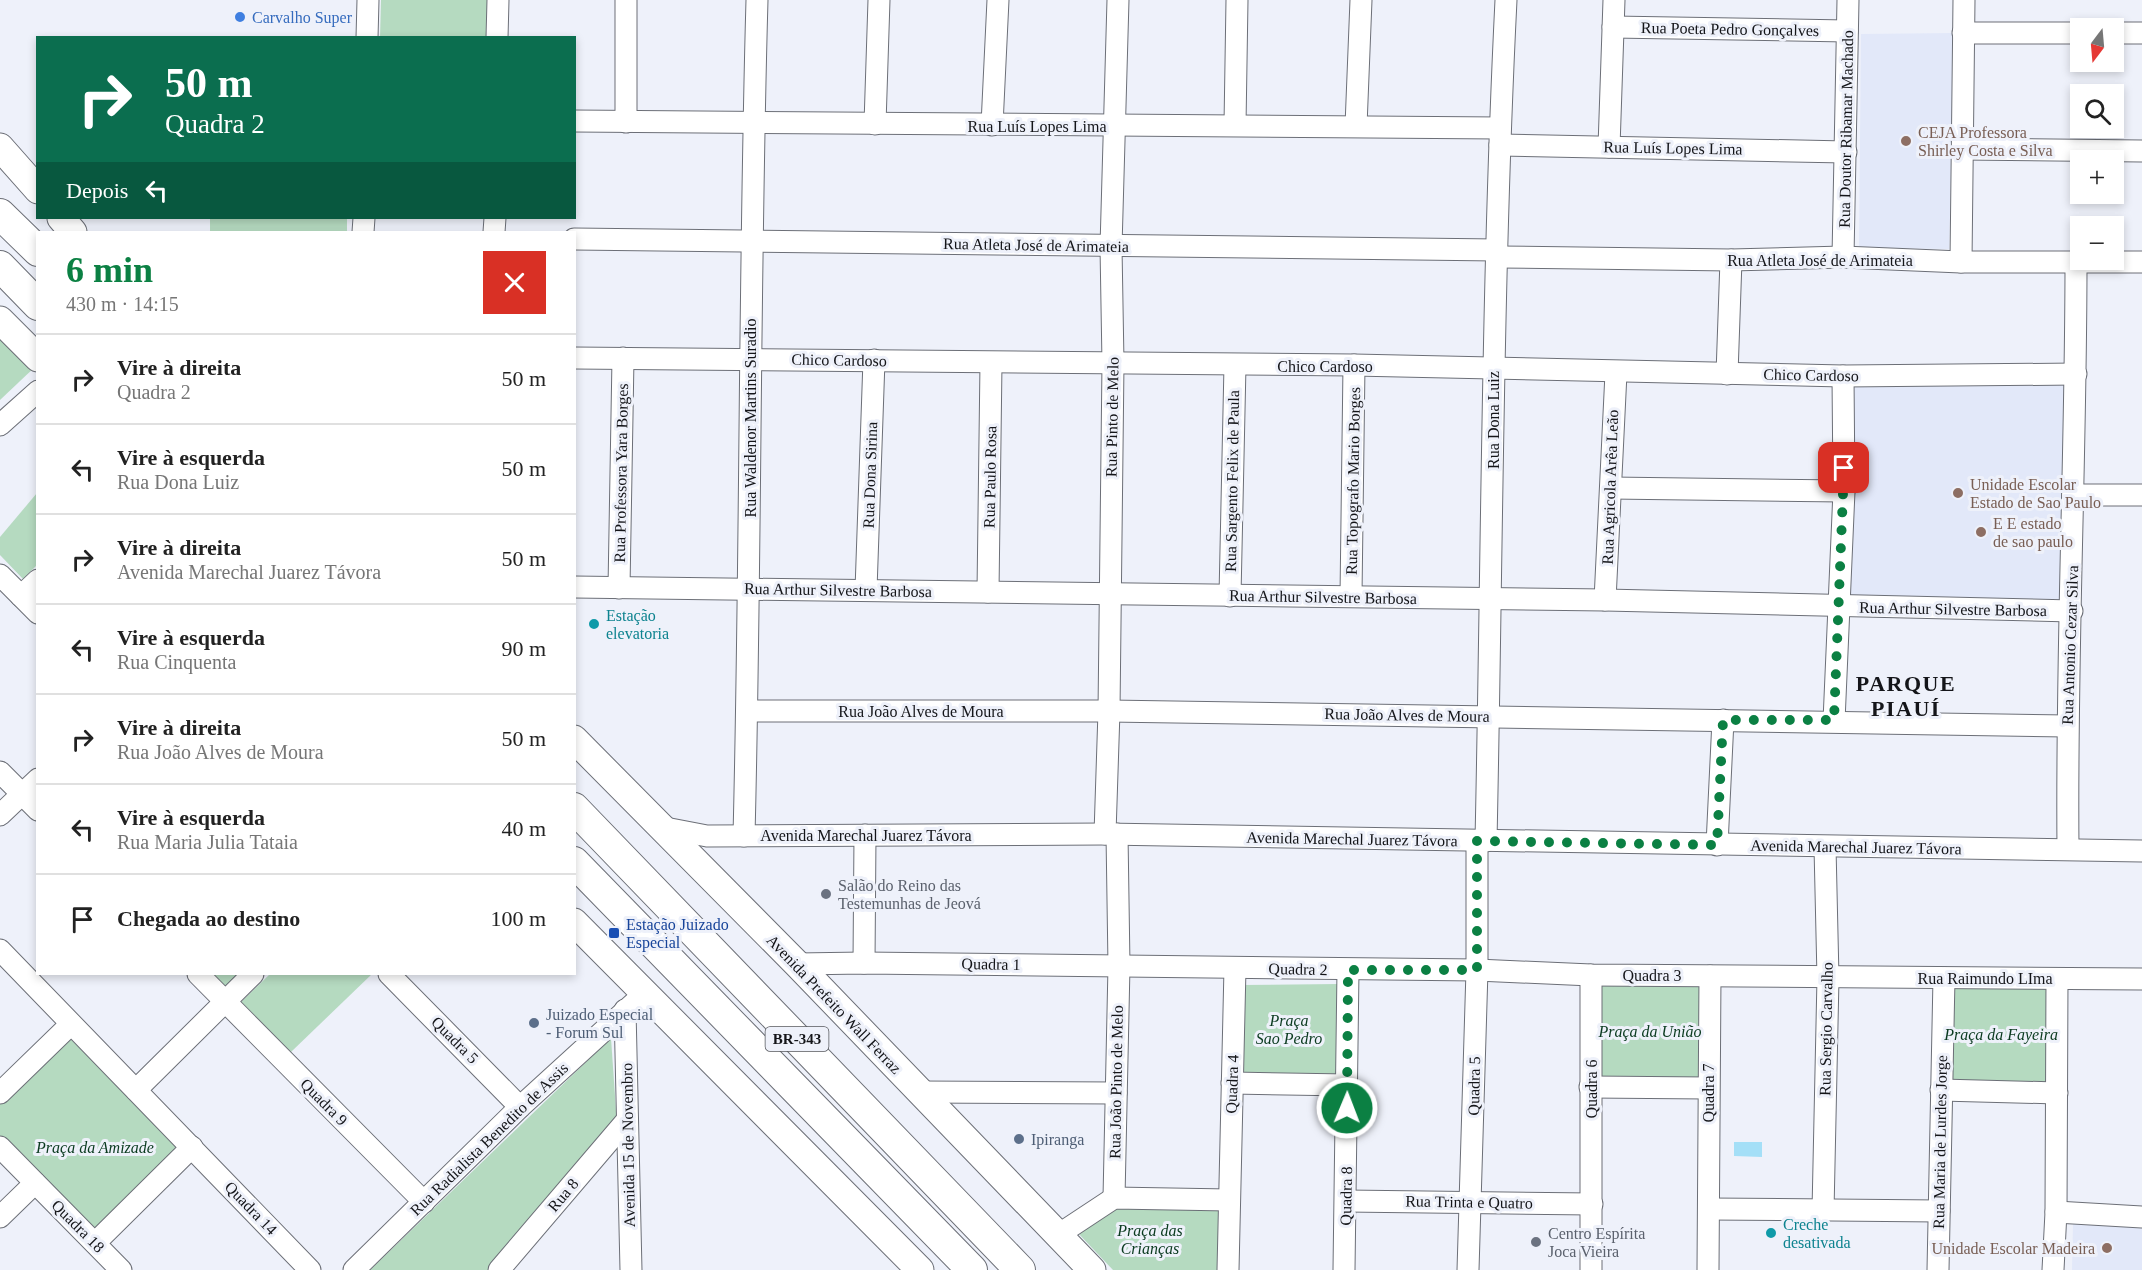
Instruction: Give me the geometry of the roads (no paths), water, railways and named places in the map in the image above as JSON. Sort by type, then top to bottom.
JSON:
[{"type":"highway","points":[[0,213],[36,249]]},
{"type":"highway","points":[[0,266],[36,304]]},
{"type":"highway","name":"BR-343","points":[[576,810],[1020,1270]]},
{"type":"highway","name":"BR-343","points":[[576,863],[972,1270]]},
{"type":"main road","points":[[0,147],[36,188]]},
{"type":"main road","points":[[62,219],[72,231]]},
{"type":"main road","points":[[0,320],[36,356]]},
{"type":"main road","name":"Avenida Prefeito Wall Ferraz","points":[[576,742],[797,964],[1092,1270]]},
{"type":"main road","points":[[576,925],[635,1001],[920,1270]]},
{"type":"street","points":[[367,36],[368,0]]},
{"type":"street","points":[[498,0],[498,36]]},
{"type":"street","points":[[626,0],[626,122]]},
{"type":"street","name":"Rua Waldenor Martins Suradio","points":[[744,836],[749,589],[751,240],[757,0]]},
{"type":"street","points":[[874,124],[879,0]]},
{"type":"street","points":[[992,125],[998,0]]},
{"type":"street","name":"Rua Pinto de Melo","points":[[1118,0],[1111,247],[1113,363],[1109,711],[1111,834],[1119,966]]},
{"type":"street","points":[[1235,125],[1237,0]]},
{"type":"street","points":[[1356,126],[1361,0]]},
{"type":"street","name":"Rua Dona Luiz","points":[[1477,970],[1481,841],[1489,716],[1493,369],[1506,0]]},
{"type":"street","points":[[1609,147],[1614,0]]},
{"type":"street","name":"Rua Doutor Ribamar Machado","points":[[1843,257],[1848,0]]},
{"type":"street","points":[[1960,262],[1964,0]]},
{"type":"street","name":"Rua Poeta Pedro Gonçalves","points":[[1613,27],[1847,31]]},
{"type":"street","points":[[1963,33],[2070,33]]},
{"type":"street","points":[[2124,33],[2142,33]]},
{"type":"street","name":"Rua Luís Lopes Lima","points":[[576,121],[754,124],[1356,126],[1500,136],[1609,147],[1846,152]]},
{"type":"street","points":[[1962,149],[2142,151]]},
{"type":"street","name":"Rua Atleta José de Arimateia","points":[[576,239],[1497,253],[1731,260],[1843,257],[1960,262],[2070,262]]},
{"type":"street","points":[[1727,374],[1731,260]]},
{"type":"street","name":"Rua Atleta José de Arimateia","points":[[2124,262],[2142,262]]},
{"type":"street","name":"Rua Antonio Cezar Silva","points":[[2068,849],[2067,726],[2072,611],[2076,270]]},
{"type":"street","name":"Chico Cardoso","points":[[576,358],[1354,365],[1616,373],[1843,376],[2076,374]]},
{"type":"street","name":"Rua Professora Yara Borges","points":[[619,588],[623,358]]},
{"type":"street","name":"Rua Dona Sirina","points":[[866,590],[874,360]]},
{"type":"street","name":"Rua Paulo Rosa","points":[[988,592],[992,363]]},
{"type":"street","name":"Rua Sargento Felix de Paula","points":[[1230,596],[1234,365]]},
{"type":"street","name":"Rua Topografo Mario Borges","points":[[1351,596],[1354,365]]},
{"type":"street","name":"Rua Agricola Arêa Leão","points":[[1605,600],[1616,373]]},
{"type":"street","points":[[1834,720],[1844,491],[1843,376]]},
{"type":"street","points":[[0,425],[36,393]]},
{"type":"street","points":[[1611,488],[1844,491]]},
{"type":"street","points":[[2073,495],[2142,495]]},
{"type":"street","points":[[0,575],[36,611]]},
{"type":"street","points":[[21,596],[36,582]]},
{"type":"street","name":"Rua Arthur Silvestre Barbosa","points":[[576,587],[1605,600],[2072,611]]},
{"type":"street","name":"Rua João Alves de Moura","points":[[747,711],[1109,711],[1834,720],[2067,726]]},
{"type":"street","points":[[1717,845],[1723,720]]},
{"type":"street","points":[[0,772],[36,808]]},
{"type":"street","points":[[0,815],[36,780]]},
{"type":"street","name":"Avenida Marechal Juarez Távora","points":[[660,827],[706,836],[1111,834],[2142,851]]},
{"type":"street","points":[[688,856],[706,836]]},
{"type":"street","points":[[797,964],[864,963],[865,836]]},
{"type":"street","name":"Rua Sergio Carvalho","points":[[1824,1211],[1828,978],[1826,847]]},
{"type":"street","name":"Quadra 14","points":[[0,950],[310,1270]]},
{"type":"street","name":"Quadra 1","points":[[864,963],[1119,966]]},
{"type":"street","name":"Quadra 2","points":[[1119,966],[1477,970]]},
{"type":"street","name":"Rua João Pinto de Melo","points":[[1114,1198],[1119,966]]},
{"type":"street","name":"Quadra 4","points":[[1228,1270],[1235,968]]},
{"type":"street","name":"Quadra 8","points":[[1344,1270],[1348,970]]},
{"type":"street","name":"Quadra 3","points":[[1477,970],[1591,975],[1828,978]]},
{"type":"street","name":"Quadra 5","points":[[1471,1202],[1477,970]]},
{"type":"street","points":[[199,975],[225,1001]]},
{"type":"street","points":[[136,1090],[253,975]]},
{"type":"street","name":"Quadra 5","points":[[390,975],[520,1107]]},
{"type":"street","name":"Quadra 6","points":[[1591,975],[1591,1270]]},
{"type":"street","name":"Quadra 7","points":[[1708,1270],[1710,976]]},
{"type":"street","name":"Rua Raimundo LIma","points":[[1828,978],[2142,979]]},
{"type":"street","name":"Rua Maria de Lurdes Jorge","points":[[1938,1270],[1944,978]]},
{"type":"street","points":[[2053,1270],[2056,1212],[2057,979]]},
{"type":"street","name":"Quadra 9","points":[[225,1001],[424,1203]]},
{"type":"street","name":"Rua Radialista Benedito de Assis","points":[[354,1270],[520,1107],[635,1001]]},
{"type":"street","name":"Avenida 15 de Novembro","points":[[631,1270],[627,1120],[635,1001]]},
{"type":"street","points":[[0,1093],[71,1024]]},
{"type":"street","points":[[1233,1083],[1347,1085]]},
{"type":"street","points":[[1590,1087],[1708,1088]]},
{"type":"street","points":[[1941,1090],[2057,1093]]},
{"type":"street","points":[[920,1092],[1116,1093]]},
{"type":"street","name":"Rua 8","points":[[499,1270],[627,1120]]},
{"type":"street","points":[[95,1243],[192,1147]]},
{"type":"street","name":"Quadra 18","points":[[0,1148],[121,1270]]},
{"type":"street","points":[[0,1217],[35,1183]]},
{"type":"street","points":[[1058,1235],[1114,1198],[1228,1200]]},
{"type":"street","name":"Rua Trinta e Quatro","points":[[1346,1201],[1592,1204]]},
{"type":"street","points":[[1468,1270],[1471,1202]]},
{"type":"street","points":[[1709,1209],[1939,1211]]},
{"type":"street","points":[[2056,1212],[2142,1217]]},
{"type":"water","points":[[1734,1142],[1762,1142],[1762,1157],[1734,1156]]},
{"type":"place","name":"Carvalho Super","points":[[240,17]]},
{"type":"place","name":"CEJA Professora Shirley Costa e Silva","points":[[1906,141]]},
{"type":"place","name":"Unidade Escolar Estado de Sao Paulo","points":[[1958,493]]},
{"type":"place","name":"E E estado de sao paulo","points":[[1981,532]]},
{"type":"place","name":"Estação elevatoria","points":[[594,624]]},
{"type":"place","name":"Salão do Reino das Testemunhas de Jeová","points":[[826,894]]},
{"type":"place","name":"Estação Juizado Especial","points":[[614,933]]},
{"type":"place","name":"Juizado Especial - Forum Sul","points":[[534,1023]]},
{"type":"place","name":"Ipiranga","points":[[1019,1139]]},
{"type":"place","name":"Creche desativada","points":[[1771,1233]]},
{"type":"place","name":"Centro Espírita Joca Vieira","points":[[1536,1242]]},
{"type":"place","name":"Unidade Escolar Madeira","points":[[2107,1248]]},
{"type":"district","name":"PARQUE PIAUÍ","points":[[1906,696]]},
{"type":"park label","name":"Praça Sao Pedro","points":[[1289,1029]]},
{"type":"park label","name":"Praça da União","points":[[1650,1031]]},
{"type":"park label","name":"Praça da Fayeira","points":[[2001,1034]]},
{"type":"park label","name":"Praça da Amizade","points":[[95,1147]]},
{"type":"park label","name":"Praça das Crianças","points":[[1150,1239]]}]
